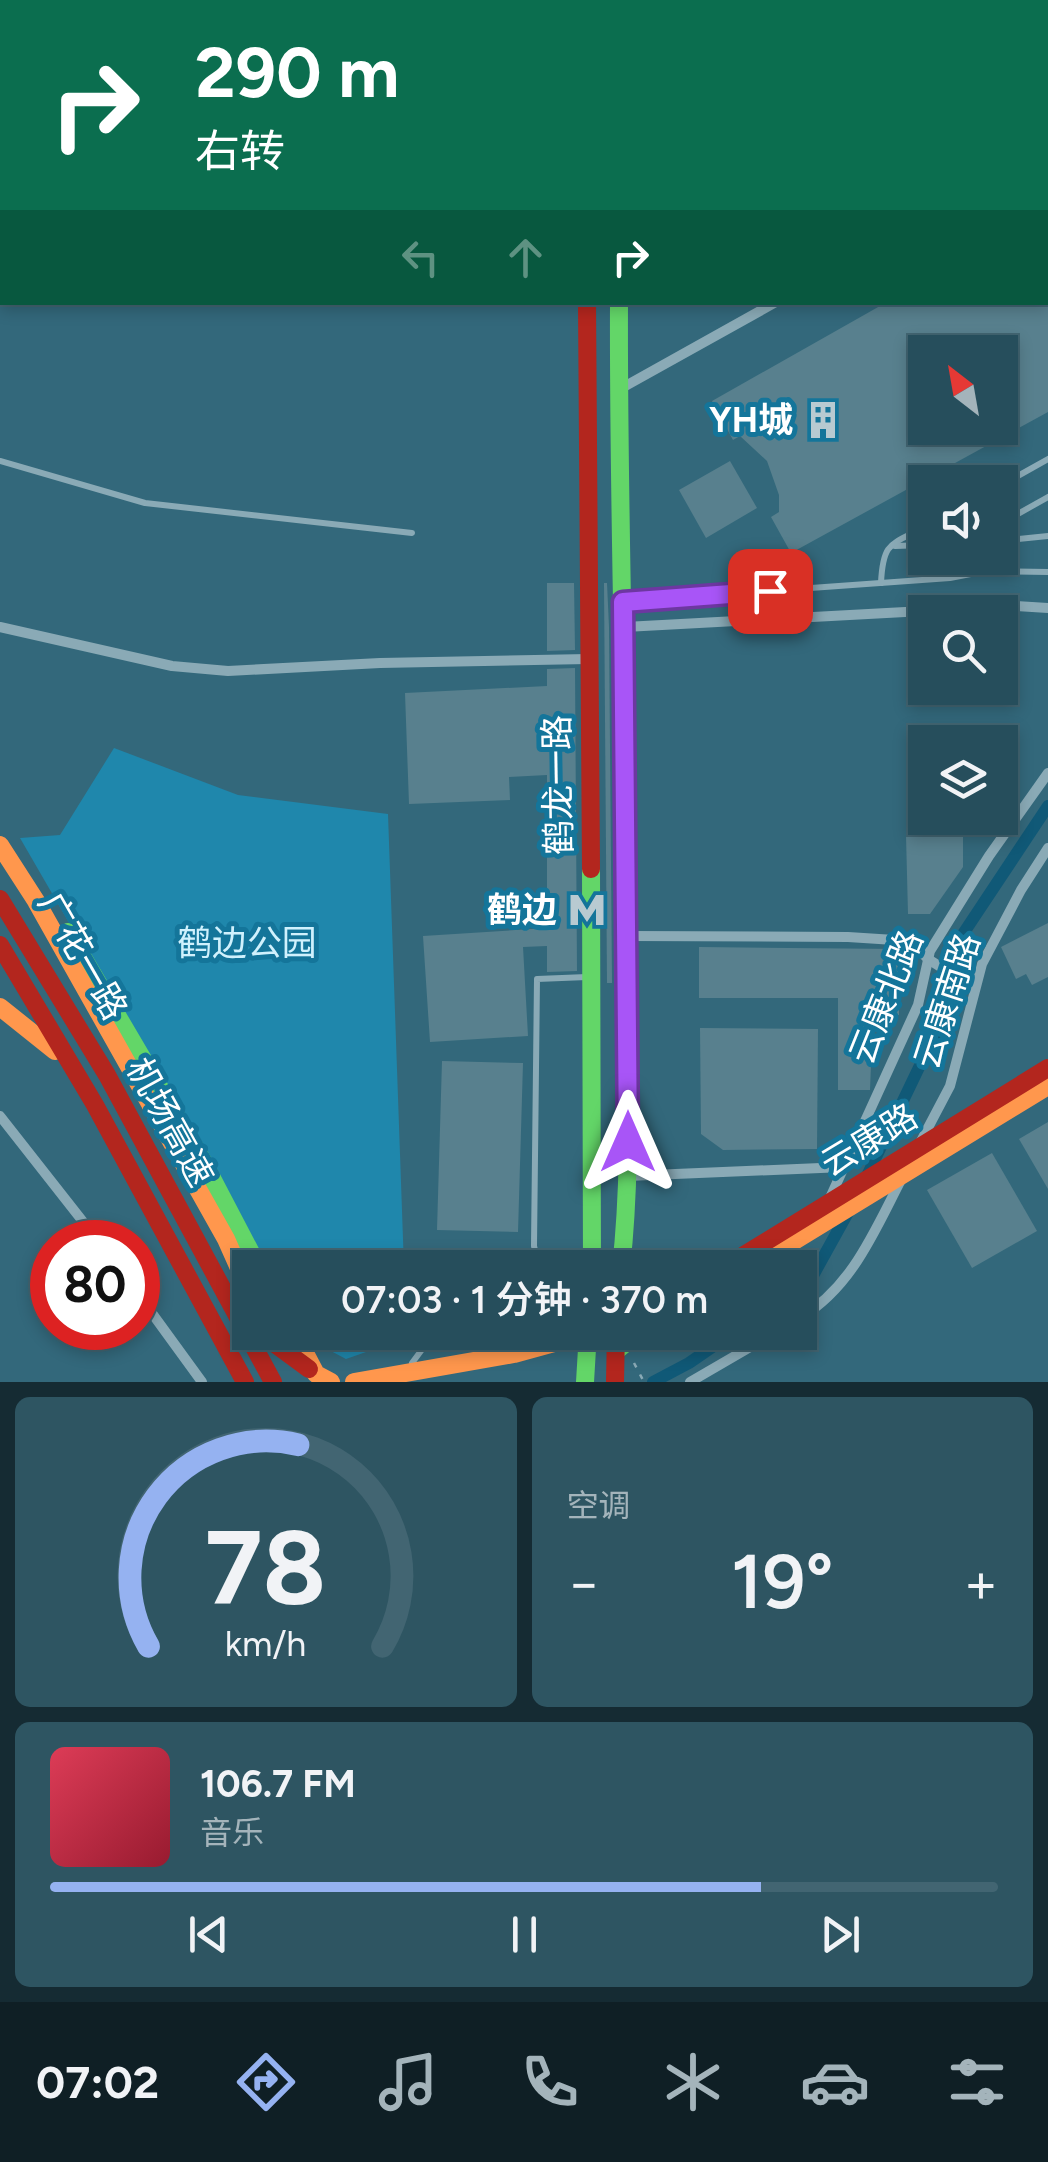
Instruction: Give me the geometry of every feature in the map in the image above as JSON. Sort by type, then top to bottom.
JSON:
[{"type":"main road","name":"鹤龙一路","points":[[587,305],[593,1250]]},
{"type":"main road","name":"鹤龙一路","points":[[619,305],[618,509],[624,628],[627,936],[628,1176],[624,1250]]},
{"type":"main road","points":[[0,824],[138,1050],[250,1250]]},
{"type":"main road","points":[[4,851],[232,1252]]},
{"type":"main road","name":"广花一路","points":[[0,881],[68,992],[232,1296]]},
{"type":"main road","name":"机场高速","points":[[0,899],[107,1074],[278,1382]]},
{"type":"main road","name":"机场高速","points":[[0,945],[95,1104],[245,1382]]},
{"type":"main road","name":"广花一路","points":[[0,957],[234,1382]]},
{"type":"main road","points":[[0,1007],[55,1051]]},
{"type":"main road","name":"云康路","points":[[752,1250],[1048,1068]]},
{"type":"main road","name":"云康路","points":[[779,1250],[1048,1086]]},
{"type":"main road","name":"广花一路","points":[[261,1350],[278,1382]]},
{"type":"main road","points":[[272,1350],[278,1382]]},
{"type":"main road","points":[[286,1350],[323,1378]]},
{"type":"main road","points":[[305,1350],[323,1378]]},
{"type":"main road","points":[[354,1382],[523,1350]]},
{"type":"main road","points":[[585,1380],[588,1350]]},
{"type":"main road","points":[[615,1379],[616,1350]]},
{"type":"street","points":[[619,390],[771,305]]},
{"type":"street","points":[[624,628],[1016,606],[1048,608]]},
{"type":"street","points":[[0,626],[172,666],[228,671],[589,659]]},
{"type":"street","name":"云康北路","points":[[832,1200],[918,1005],[928,958],[940,932],[1048,773]]},
{"type":"street","name":"云康南路","points":[[817,1304],[854,1269],[950,1086],[974,988],[998,930],[1048,848]]},
{"type":"street","points":[[627,936],[910,942],[974,988]]},
{"type":"street","points":[[0,1116],[82,1220]]},
{"type":"street","points":[[628,1176],[844,1167]]},
{"type":"street","points":[[160,1324],[202,1382]]},
{"type":"street","points":[[690,1382],[745,1350]]},
{"type":"lane","points":[[1018,476],[1048,459]]},
{"type":"lane","points":[[0,461],[145,503],[412,533]]},
{"type":"lane","points":[[1018,514],[1048,497]]},
{"type":"lane","points":[[881,583],[882,556],[908,536]]},
{"type":"lane","points":[[1018,539],[1048,536]]},
{"type":"lane","points":[[889,547],[908,546]]},
{"type":"lane","points":[[623,602],[950,578],[986,571],[1048,572]]},
{"type":"lane","points":[[535,1250],[537,978],[593,977]]},
{"type":"lane","points":[[405,1373],[422,1350]]},
{"type":"path","points":[[638,1372],[644,1382]]},
{"type":"green space","name":"鹤边公园","points":[[114,748],[238,795],[388,814],[403,1250],[241,1250],[131,1030],[20,838],[60,835]]},
{"type":"green space","points":[[329,1350],[372,1350],[346,1359]]},
{"type":"building","name":"YH城","points":[[882,305],[1048,305],[1048,412],[1018,428],[1018,335],[908,335],[908,445],[988,445],[951,465],[908,465],[908,489],[791,553],[771,517],[779,512],[779,495],[767,461],[740,436],[733,440],[712,401]]},
{"type":"building","name":"YH城","points":[[730,461],[757,508],[706,538],[679,490]]},
{"type":"building","points":[[547,583],[574,583],[575,650],[547,651]]},
{"type":"building","points":[[604,583],[609,627],[612,983],[607,983]]},
{"type":"building","points":[[575,668],[577,971],[547,972],[547,946],[523,947],[528,1036],[430,1042],[423,936],[547,928],[547,775],[509,777],[510,800],[409,804],[405,693],[547,686],[547,669]]},
{"type":"building","points":[[906,835],[963,835],[963,867],[930,914],[908,914]]},
{"type":"building","points":[[1048,923],[1048,977],[1032,985],[1026,974],[1016,979],[1001,947]]},
{"type":"building","points":[[699,947],[899,949],[899,1015],[873,1015],[870,1090],[838,1090],[838,998],[699,998]]},
{"type":"building","points":[[700,1028],[818,1029],[817,1149],[723,1150],[701,1134]]},
{"type":"building","points":[[442,1061],[523,1063],[518,1232],[437,1230]]},
{"type":"building","points":[[1048,1122],[1048,1189],[1019,1139]]},
{"type":"building","points":[[992,1153],[1037,1231],[972,1268],[927,1190]]},
{"type":"waterway","points":[[865,1180],[936,1032],[947,958],[1048,806]]},
{"type":"waterway","points":[[817,1268],[851,1207]]},
{"type":"waterway","points":[[653,1382],[708,1350]]},
{"type":"traffic: fast","points":[[619,305],[628,1120],[622,1250]]},
{"type":"traffic: fast","points":[[591,869],[592,1250]]},
{"type":"traffic: fast","points":[[68,932],[204,1163],[250,1250]]},
{"type":"traffic: fast","points":[[585,1382],[587,1350]]},
{"type":"traffic: slow","points":[[0,845],[36,901],[232,1252]]},
{"type":"traffic: slow","points":[[0,1007],[55,1051]]},
{"type":"traffic: slow","points":[[779,1250],[1048,1086]]},
{"type":"traffic: slow","points":[[303,1350],[316,1374],[331,1382]]},
{"type":"traffic: slow","points":[[354,1382],[529,1350]]},
{"type":"traffic: jam","points":[[587,305],[591,869]]},
{"type":"traffic: jam","points":[[0,899],[107,1075],[273,1382]]},
{"type":"traffic: jam","points":[[0,945],[95,1105],[245,1382]]},
{"type":"traffic: jam","points":[[752,1250],[1048,1068]]},
{"type":"traffic: jam","points":[[283,1350],[309,1369]]},
{"type":"traffic: jam","points":[[615,1382],[616,1350]]},
{"type":"place","name":"YH城","points":[[823,420]]},
{"type":"place","name":"鹤边","points":[[587,910]]},
{"type":"route","points":[[628,1142],[623,602],[770,591]]}]
